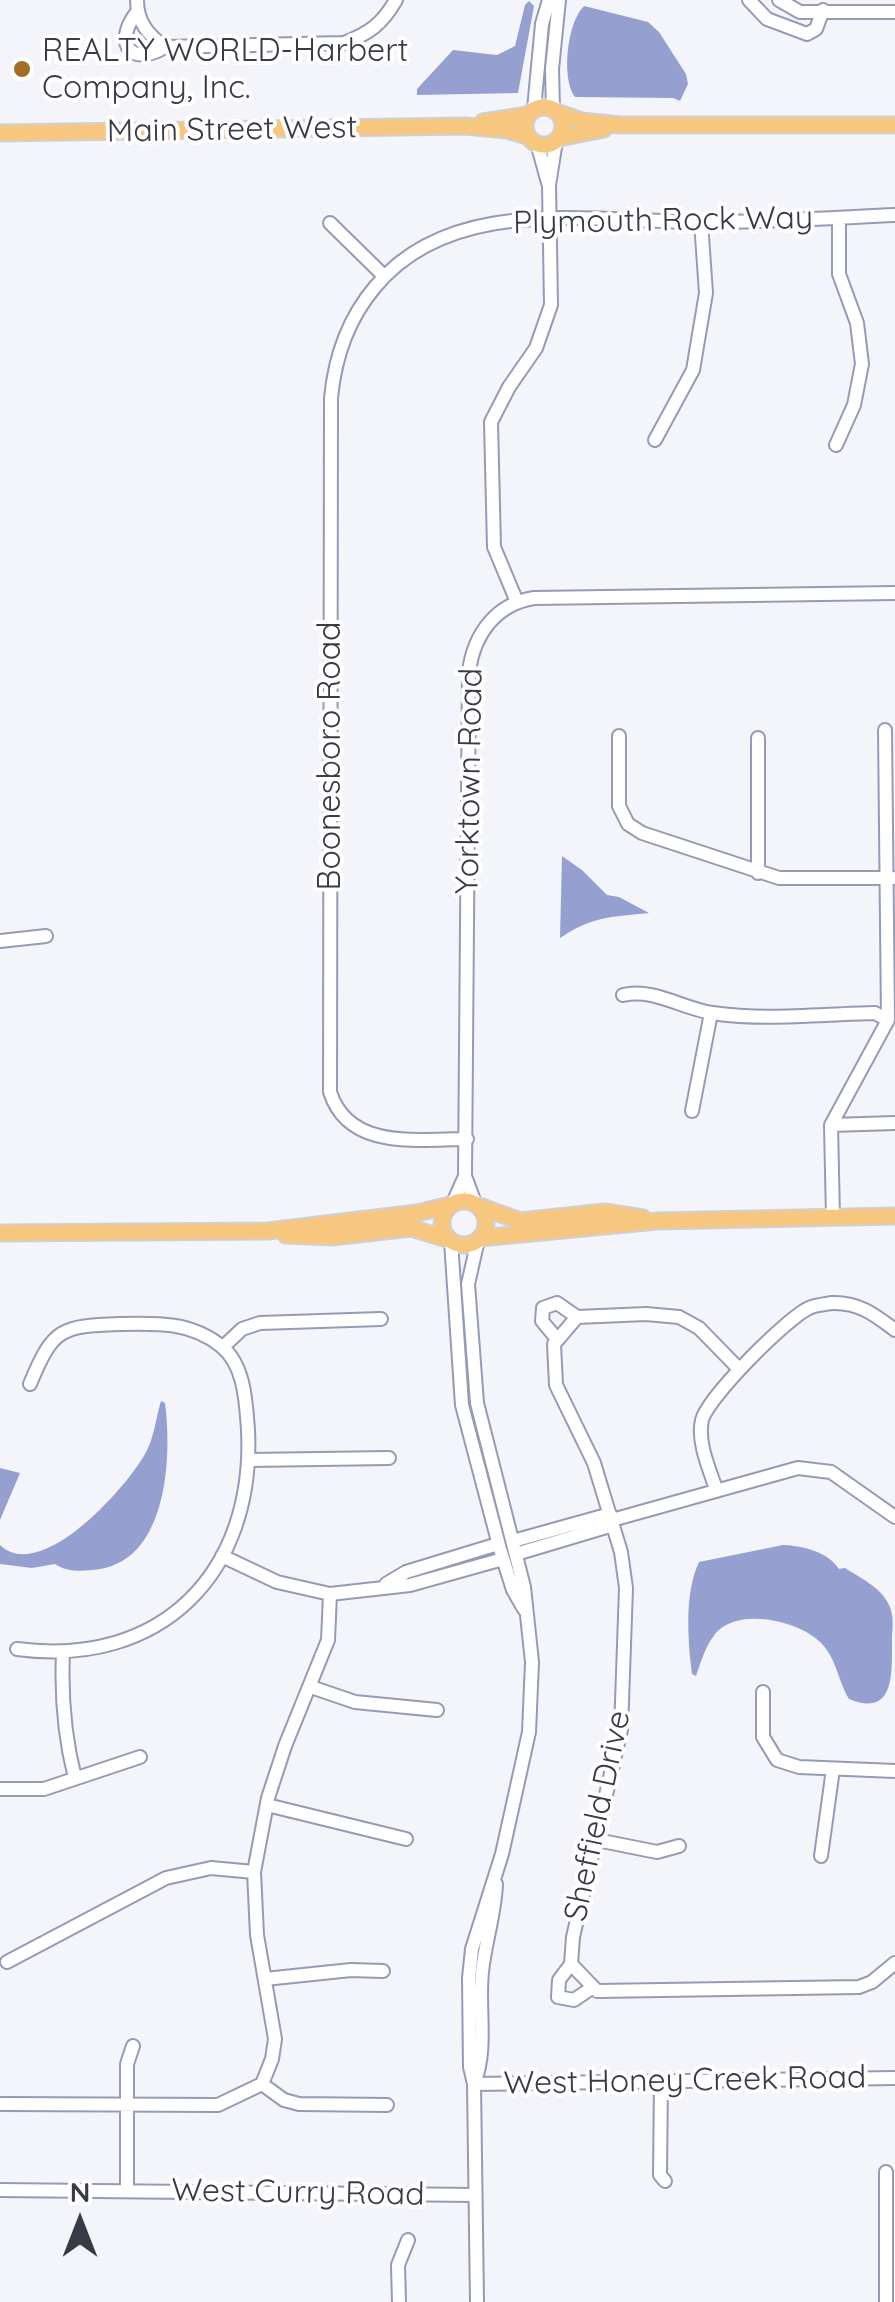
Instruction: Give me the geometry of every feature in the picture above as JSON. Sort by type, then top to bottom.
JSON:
[{"type":"main road","name":"Main Street West","points":[[465,126],[531,112],[556,111],[582,122],[620,125],[895,125]]},
{"type":"main road","points":[[556,111],[563,126],[557,140]]},
{"type":"main road","points":[[531,112],[526,124],[533,140]]},
{"type":"main road","name":"Main Street West","points":[[0,133],[465,126],[507,130],[533,140],[557,140],[620,125]]},
{"type":"main road","points":[[0,1233],[268,1231],[418,1213],[466,1200],[520,1220],[605,1212],[657,1221]]},
{"type":"main road","points":[[450,1240],[442,1221],[451,1204]]},
{"type":"main road","points":[[477,1205],[486,1222],[479,1239]]},
{"type":"main road","points":[[268,1231],[322,1237],[411,1228],[465,1245],[479,1239],[657,1221],[895,1216]]},
{"type":"street","points":[[137,6],[123,37],[136,54],[145,56],[165,47],[344,43],[369,33],[383,22],[396,0]]},
{"type":"street","points":[[531,112],[542,24],[549,0]]},
{"type":"street","points":[[556,111],[552,69],[558,0]]},
{"type":"street","points":[[749,0],[766,18],[807,34],[816,29],[824,10]]},
{"type":"street","points":[[779,0],[800,12],[895,12]]},
{"type":"street","points":[[137,6],[148,36],[165,47]]},
{"type":"street","points":[[533,140],[549,185]]},
{"type":"street","points":[[557,140],[549,185],[550,305],[536,348],[491,422],[494,547],[517,602],[544,597],[895,593]]},
{"type":"street","name":"Plymouth Rock Way","points":[[384,276],[442,236],[516,221],[701,222],[895,214]]},
{"type":"street","points":[[836,445],[854,405],[862,364],[857,324],[840,274],[838,218]]},
{"type":"street","points":[[655,440],[693,370],[706,293],[701,222]]},
{"type":"street","points":[[330,223],[384,276]]},
{"type":"street","name":"Boonesboro Road","points":[[384,276],[345,335],[331,398],[330,1092],[346,1121],[372,1136],[467,1139]]},
{"type":"street","name":"Yorktown Road","points":[[451,1204],[465,1176],[467,1139],[469,670],[479,635],[494,617],[517,602]]},
{"type":"street","points":[[832,1218],[831,1125],[888,1020],[892,878],[886,730]]},
{"type":"street","points":[[620,736],[620,806],[628,824],[642,833],[758,873],[809,880],[892,878]]},
{"type":"street","points":[[758,738],[758,873]]},
{"type":"street","points":[[0,941],[46,936]]},
{"type":"street","points":[[623,995],[640,991],[710,1013],[875,1013],[888,1020]]},
{"type":"street","points":[[692,1112],[710,1013]]},
{"type":"street","points":[[831,1125],[895,1124]]},
{"type":"street","name":"Yorktown Road","points":[[465,1176],[477,1205]]},
{"type":"street","points":[[479,1239],[468,1284],[476,1403],[508,1549]]},
{"type":"street","points":[[450,1240],[462,1405],[524,1587],[532,1662],[529,1732],[496,1878],[493,1918],[484,1952],[482,2065],[474,2084]]},
{"type":"street","name":"Sheffield Drive","points":[[577,1317],[557,1303],[543,1308],[542,1321],[555,1342],[556,1385],[594,1464],[626,1577],[622,1720],[573,1937],[571,1964],[595,1989]]},
{"type":"street","points":[[716,1489],[702,1446],[701,1424],[708,1405],[739,1369],[808,1308],[854,1305],[870,1311],[895,1330]]},
{"type":"street","points":[[555,1342],[577,1317],[679,1317],[699,1328],[739,1369]]},
{"type":"street","points":[[222,1347],[242,1330],[260,1323],[382,1318]]},
{"type":"street","points":[[17,1649],[64,1653],[114,1645],[158,1624],[184,1606],[222,1556],[240,1518],[248,1485],[246,1406],[240,1373],[222,1347],[202,1333],[176,1325],[76,1327],[48,1344],[30,1384]]},
{"type":"street","points":[[249,1460],[390,1458]]},
{"type":"street","points":[[222,1556],[276,1582],[330,1594],[384,1586],[406,1572],[508,1549],[798,1468],[832,1472],[895,1517]]},
{"type":"street","points":[[1,2104],[218,2105],[262,2084],[275,2039],[257,1935],[254,1872],[267,1806],[285,1746],[328,1640],[330,1594]]},
{"type":"street","points":[[64,1653],[63,1716],[75,1778]]},
{"type":"street","points":[[311,1686],[355,1702],[437,1710]]},
{"type":"street","points":[[763,1692],[762,1732],[773,1756],[788,1764],[895,1770]]},
{"type":"street","points":[[0,1789],[44,1789],[140,1757]]},
{"type":"street","points":[[822,1856],[833,1769]]},
{"type":"street","points":[[267,1806],[406,1839]]},
{"type":"street","points":[[597,1840],[657,1852],[679,1846]]},
{"type":"street","points":[[8,1962],[166,1878],[211,1868],[254,1872]]},
{"type":"street","points":[[571,1964],[558,1980],[558,1997],[574,2000],[595,1989],[859,1988],[895,1963]]},
{"type":"street","points":[[265,1979],[383,1970]]},
{"type":"street","points":[[126,2191],[128,2064],[134,2046]]},
{"type":"street","name":"West Honey Creek Road","points":[[477,2302],[474,2084],[895,2078]]},
{"type":"street","points":[[661,2081],[660,2175],[665,2181]]},
{"type":"street","points":[[262,2084],[284,2100],[300,2104],[387,2105]]},
{"type":"street","points":[[886,2172],[886,2302]]},
{"type":"street","name":"West Curry Road","points":[[0,2190],[476,2195]]},
{"type":"street","points":[[399,2302],[398,2265],[408,2240]]},
{"type":"water","points":[[529,1],[534,6],[518,93],[417,95],[417,89],[453,50],[497,55],[515,46]]},
{"type":"water","points":[[584,6],[648,22],[659,32],[686,74],[688,84],[680,101],[575,97],[568,77],[568,51],[573,24]]},
{"type":"water","points":[[562,856],[607,895],[649,913],[593,921],[560,938]]},
{"type":"water","points":[[161,1401],[165,1403],[167,1425],[165,1476],[161,1502],[140,1546],[123,1561],[100,1569],[77,1571],[55,1564],[32,1568],[0,1564],[0,1545],[17,1554],[37,1552],[59,1542],[102,1508],[145,1454]]},
{"type":"water","points":[[0,1468],[20,1473],[0,1520]]},
{"type":"water","points":[[783,1545],[822,1554],[839,1569],[845,1568],[869,1583],[888,1603],[893,1622],[891,1678],[883,1697],[875,1702],[849,1699],[831,1657],[812,1636],[769,1620],[725,1625],[709,1644],[696,1676],[692,1674],[689,1603],[699,1562]]},
{"type":"place","name":"REALTY WORLD-Harbert Company, Inc.","points":[[22,69]]}]
